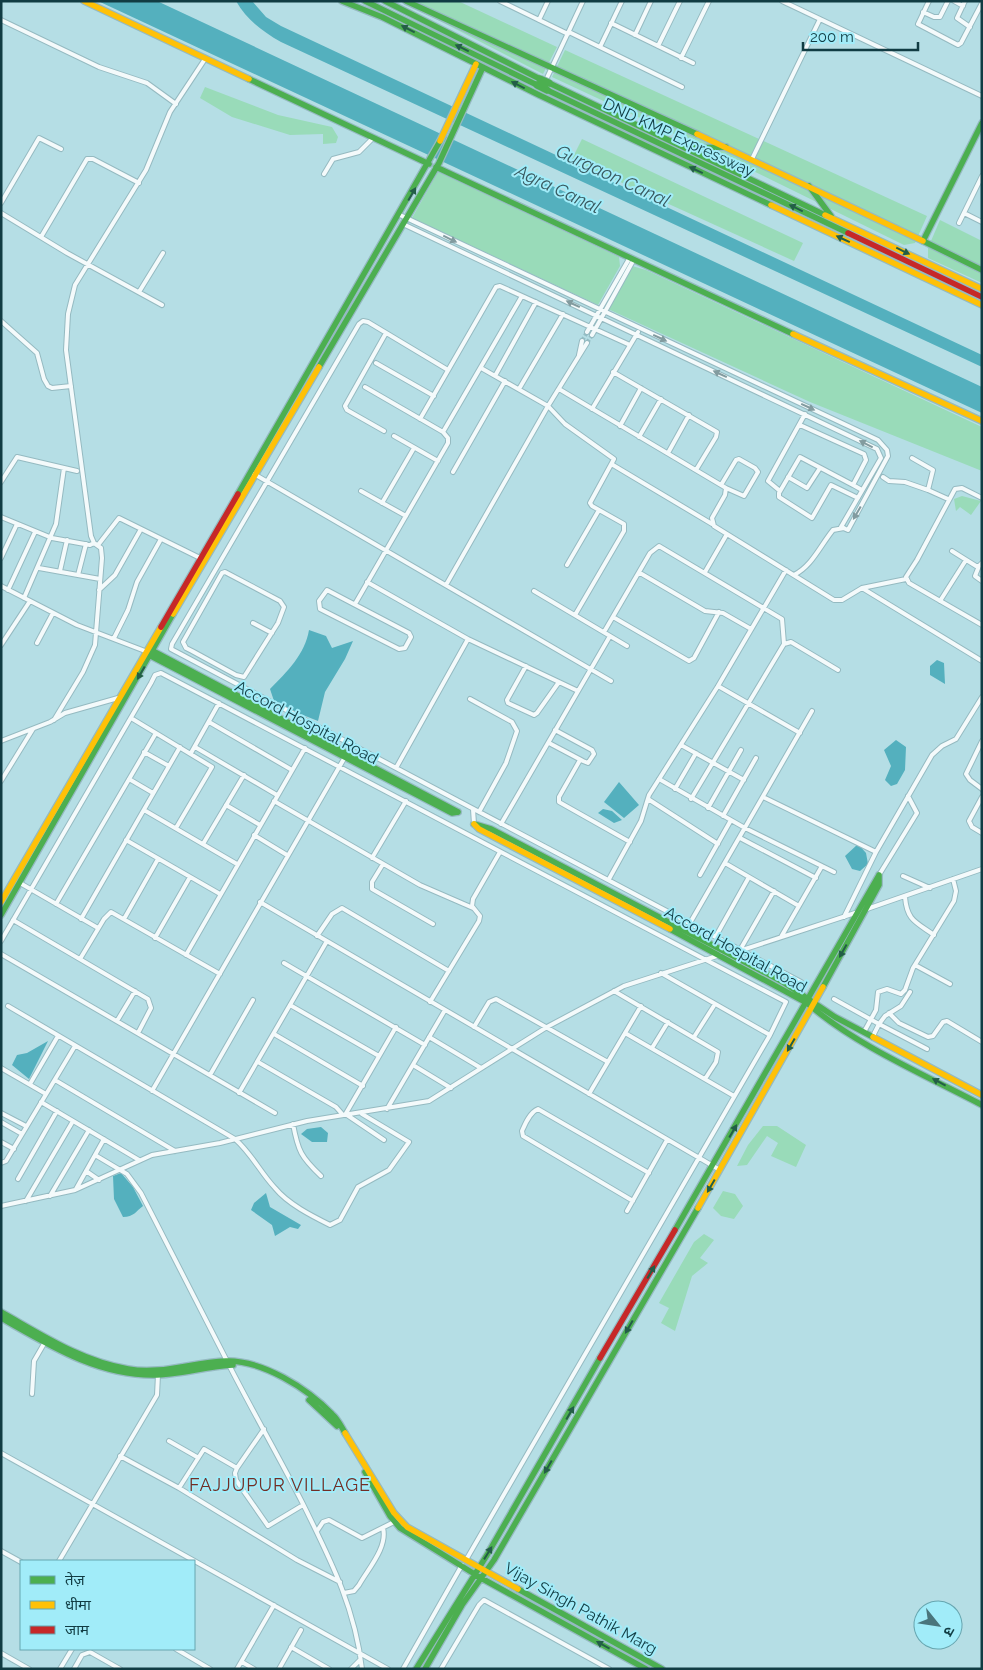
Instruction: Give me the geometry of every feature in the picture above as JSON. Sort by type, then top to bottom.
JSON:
[{"type":"main road","points":[[84,1],[373,138],[431,161]]},
{"type":"main road","points":[[342,1],[382,16],[538,95],[982,305]]},
{"type":"main road","name":"DND KMP Expressway","points":[[365,1],[539,82],[690,148],[982,289]]},
{"type":"main road","name":"DND KMP Expressway","points":[[385,1],[539,82]]},
{"type":"main road","points":[[406,1],[444,21],[552,67],[752,159],[982,270]]},
{"type":"main road","points":[[401,219],[438,165],[449,137],[451,125],[479,65]]},
{"type":"main road","name":"DND KMP Expressway","points":[[548,86],[982,297]]},
{"type":"main road","points":[[924,242],[982,123]]},
{"type":"main road","points":[[1,902],[118,698],[148,652],[401,219],[431,161],[442,134],[451,125]]},
{"type":"main road","points":[[924,242],[982,128]]},
{"type":"main road","points":[[690,148],[726,147]]},
{"type":"main road","points":[[438,165],[631,260],[982,421]]},
{"type":"main road","points":[[809,186],[832,217]]},
{"type":"main road","points":[[1,915],[200,558],[252,473]]},
{"type":"main road","points":[[148,652],[458,812]]},
{"type":"main road","name":"Accord Hospital Road","points":[[148,652],[452,814],[458,812]]},
{"type":"main road","points":[[474,824],[491,829],[730,954],[823,1010],[982,1095]]},
{"type":"main road","name":"Accord Hospital Road","points":[[474,824],[479,829],[811,1003],[851,1035],[982,1105]]},
{"type":"main road","points":[[416,1669],[477,1570],[488,1556],[713,1165],[866,909],[879,885],[879,875]]},
{"type":"main road","points":[[425,1669],[462,1605],[487,1570],[720,1170],[811,1003],[855,913],[879,875]]},
{"type":"main road","points":[[1,1312],[100,1364],[150,1372],[228,1363],[245,1364],[264,1371],[320,1402],[341,1425],[400,1521],[464,1563]]},
{"type":"main road","points":[[1,1318],[79,1361],[100,1368],[128,1374],[158,1375],[228,1363],[249,1368],[300,1394],[322,1410],[335,1424],[394,1522],[408,1534],[477,1570]]},
{"type":"main road","name":"Vijay Singh Pathik Marg","points":[[477,1570],[487,1570],[662,1669]]},
{"type":"main road","name":"Vijay Singh Pathik Marg","points":[[477,1570],[482,1578],[646,1669]]},
{"type":"street","points":[[500,1],[682,86]]},
{"type":"street","points":[[539,20],[548,1]]},
{"type":"street","points":[[538,95],[583,1]]},
{"type":"street","points":[[600,47],[622,1]]},
{"type":"street","points":[[635,35],[651,1]]},
{"type":"street","points":[[658,46],[680,1]]},
{"type":"street","points":[[681,58],[709,1]]},
{"type":"street","points":[[782,1],[982,96]]},
{"type":"street","points":[[929,1],[918,24],[957,45],[961,43],[982,3]]},
{"type":"street","points":[[923,12],[934,17],[940,17],[948,1]]},
{"type":"street","points":[[954,1],[964,3],[957,18],[970,27]]},
{"type":"street","points":[[752,159],[820,19]]},
{"type":"street","points":[[1,20],[104,69],[147,83],[176,104]]},
{"type":"street","points":[[611,23],[693,63]]},
{"type":"street","points":[[54,720],[90,659],[97,631],[102,552],[91,536],[66,350],[68,314],[75,285],[139,183],[170,112],[205,59]]},
{"type":"street","points":[[1,204],[40,138],[61,149]]},
{"type":"street","points":[[324,174],[333,159],[359,152],[373,138]]},
{"type":"street","points":[[41,237],[87,159],[93,159],[139,183]]},
{"type":"street","points":[[959,223],[980,186],[982,176]]},
{"type":"street","points":[[1,213],[88,266],[162,305]]},
{"type":"street","points":[[964,213],[982,222]]},
{"type":"street","points":[[401,219],[640,328],[878,440],[887,450],[886,463],[844,528],[833,530],[804,570],[794,575]]},
{"type":"street","points":[[401,219],[599,317],[870,445],[880,453]]},
{"type":"street","points":[[139,292],[163,253]]},
{"type":"street","points":[[592,334],[593,328],[631,260]]},
{"type":"street","points":[[420,418],[494,288],[500,286],[630,345]]},
{"type":"street","points":[[443,432],[522,296]]},
{"type":"street","points":[[495,376],[536,302]]},
{"type":"street","points":[[519,389],[563,314]]},
{"type":"street","points":[[1,321],[36,353],[48,386],[52,388],[71,386]]},
{"type":"street","points":[[448,370],[365,321],[359,324],[172,644],[173,652],[801,982]]},
{"type":"street","points":[[587,332],[593,328]]},
{"type":"street","points":[[592,409],[640,328]]},
{"type":"street","points":[[384,431],[354,414],[345,406],[386,333]]},
{"type":"street","points":[[578,355],[582,341]]},
{"type":"street","points":[[446,585],[548,406],[587,343]]},
{"type":"street","points":[[376,362],[434,396]]},
{"type":"street","points":[[481,368],[548,406],[565,424],[612,457],[612,464],[590,500],[590,505],[624,524],[624,531],[575,615]]},
{"type":"street","points":[[613,372],[714,430],[717,435],[696,470]]},
{"type":"street","points":[[452,472],[505,382]]},
{"type":"street","points":[[355,604],[448,443],[448,438],[443,432],[365,387]]},
{"type":"street","points":[[620,426],[641,388]]},
{"type":"street","points":[[559,389],[726,488],[744,496],[758,472],[747,464],[736,460],[721,484]]},
{"type":"street","points":[[639,437],[661,399]]},
{"type":"street","points":[[780,491],[768,481],[805,414]]},
{"type":"street","points":[[668,453],[688,415]]},
{"type":"street","points":[[800,425],[866,457],[853,485]]},
{"type":"street","points":[[836,441],[840,431]]},
{"type":"street","points":[[394,436],[438,461]]},
{"type":"street","points":[[382,503],[414,448]]},
{"type":"street","points":[[880,453],[887,450]]},
{"type":"street","points":[[844,528],[880,458],[880,453]]},
{"type":"street","points":[[1,482],[17,457],[77,471]]},
{"type":"street","points":[[858,498],[831,485],[812,518],[779,498],[780,491],[800,457],[862,490]]},
{"type":"street","points":[[912,458],[934,472],[928,490]]},
{"type":"street","points":[[612,464],[838,601],[862,588],[906,579],[982,625]]},
{"type":"street","points":[[24,598],[52,538],[60,504],[64,468]]},
{"type":"street","points":[[788,477],[807,488],[820,468]]},
{"type":"street","points":[[252,473],[612,681]]},
{"type":"street","points":[[882,477],[889,481],[905,482],[948,499]]},
{"type":"street","points":[[712,524],[712,518],[725,495],[726,488]]},
{"type":"street","points":[[906,579],[955,489],[958,488],[982,498]]},
{"type":"street","points":[[361,491],[406,516]]},
{"type":"street","points":[[567,565],[599,510]]},
{"type":"street","points":[[1,517],[52,538],[86,544],[96,544],[118,519],[200,558]]},
{"type":"street","points":[[1,558],[17,524]]},
{"type":"street","points":[[99,591],[115,575],[141,529]]},
{"type":"street","points":[[8,590],[35,532]]},
{"type":"street","points":[[705,572],[727,534]]},
{"type":"street","points":[[114,638],[128,610],[137,582],[161,539]]},
{"type":"street","points":[[60,571],[67,540]]},
{"type":"street","points":[[78,575],[86,544]]},
{"type":"street","points":[[604,632],[650,553],[659,546],[782,619],[784,644],[691,799]]},
{"type":"street","points":[[952,551],[966,560],[980,565],[975,575],[982,581]]},
{"type":"street","points":[[940,601],[966,560]]},
{"type":"street","points":[[39,568],[100,579]]},
{"type":"street","points":[[608,879],[641,821],[648,799],[718,686],[786,570]]},
{"type":"street","points":[[640,572],[706,611],[719,612],[751,629]]},
{"type":"street","points":[[222,573],[228,573],[282,603],[282,614],[246,676],[240,677],[184,645],[184,639],[203,608],[222,573]]},
{"type":"street","points":[[367,582],[468,639],[578,691]]},
{"type":"street","points":[[1,586],[77,625],[97,631],[148,652]]},
{"type":"street","points":[[862,588],[982,661]]},
{"type":"street","points":[[327,590],[355,604],[410,635],[405,648],[399,649],[378,639],[320,609],[318,604],[327,590]]},
{"type":"street","points":[[534,591],[626,646]]},
{"type":"street","points":[[199,599],[206,603]]},
{"type":"street","points":[[1,645],[30,601]]},
{"type":"street","points":[[196,604],[203,608]]},
{"type":"street","points":[[613,618],[689,660],[694,658],[719,612]]},
{"type":"street","points":[[37,643],[54,614]]},
{"type":"street","points":[[253,623],[272,633]]},
{"type":"street","points":[[502,824],[610,636]]},
{"type":"street","points":[[396,768],[468,639]]},
{"type":"street","points":[[784,644],[791,642],[838,670]]},
{"type":"street","points":[[526,666],[507,700],[508,703],[526,713],[534,715],[537,713],[559,682]]},
{"type":"street","points":[[1,941],[158,673],[164,674],[340,766],[786,1002],[770,1035],[403,1669]]},
{"type":"street","points":[[718,686],[800,733]]},
{"type":"street","points":[[844,917],[876,852],[932,755],[942,746],[956,739],[982,697]]},
{"type":"street","points":[[1,741],[33,729],[76,709],[118,698]]},
{"type":"street","points":[[470,699],[512,722],[517,731],[506,763],[479,812]]},
{"type":"street","points":[[191,754],[219,703]]},
{"type":"street","points":[[977,706],[982,708]]},
{"type":"street","points":[[690,923],[812,711]]},
{"type":"street","points":[[131,718],[212,767],[176,828]]},
{"type":"street","points":[[209,722],[292,770]]},
{"type":"street","points":[[1,781],[33,729]]},
{"type":"street","points":[[549,743],[580,760],[588,762],[592,760],[594,752],[555,730]]},
{"type":"street","points":[[56,904],[156,733]]},
{"type":"street","points":[[982,741],[966,774],[970,780],[982,789]]},
{"type":"street","points":[[681,745],[744,780]]},
{"type":"street","points":[[81,918],[180,747]]},
{"type":"street","points":[[195,747],[277,795]]},
{"type":"street","points":[[186,955],[305,748]]},
{"type":"street","points":[[708,808],[741,750]]},
{"type":"street","points":[[144,752],[169,766]]},
{"type":"street","points":[[675,789],[696,753]]},
{"type":"street","points":[[152,1091],[344,757]]},
{"type":"street","points":[[723,816],[756,758]]},
{"type":"street","points":[[580,760],[559,797],[560,802],[630,842]]},
{"type":"street","points":[[1,768],[7,771]]},
{"type":"street","points":[[203,844],[244,775]]},
{"type":"street","points":[[129,779],[153,793]]},
{"type":"street","points":[[659,780],[745,828],[834,872]]},
{"type":"street","points":[[879,875],[917,813],[908,796]]},
{"type":"street","points":[[763,797],[876,852]]},
{"type":"street","points":[[982,797],[969,821],[972,827],[982,833]]},
{"type":"street","points":[[648,799],[718,844]]},
{"type":"street","points":[[274,801],[428,889],[473,908],[480,916],[479,921],[430,1002]]},
{"type":"street","points":[[372,858],[406,801]]},
{"type":"street","points":[[226,805],[260,825]]},
{"type":"street","points":[[458,812],[471,808]]},
{"type":"street","points":[[471,808],[474,824]]},
{"type":"street","points":[[144,810],[237,864]]},
{"type":"street","points":[[700,875],[731,820]]},
{"type":"street","points":[[254,836],[287,855]]},
{"type":"street","points":[[740,838],[816,878]]},
{"type":"street","points":[[126,840],[220,894]]},
{"type":"street","points":[[473,908],[474,895],[500,852]]},
{"type":"street","points":[[124,919],[158,859]]},
{"type":"street","points":[[725,863],[799,906]]},
{"type":"street","points":[[383,864],[372,882],[372,889],[433,924]]},
{"type":"street","points":[[781,937],[822,866]]},
{"type":"street","points":[[866,909],[982,869]]},
{"type":"street","points":[[903,876],[930,888]]},
{"type":"street","points":[[154,938],[190,877]]},
{"type":"street","points":[[716,936],[749,877]]},
{"type":"street","points":[[864,1032],[876,1010],[878,992],[887,989],[897,994],[903,992],[910,982],[915,965],[956,896],[953,879]]},
{"type":"street","points":[[20,883],[98,928]]},
{"type":"street","points":[[740,950],[774,891]]},
{"type":"street","points":[[905,897],[906,910],[910,917],[934,935]]},
{"type":"street","points":[[260,902],[720,1170]]},
{"type":"street","points":[[317,936],[332,914],[342,908],[449,971]]},
{"type":"street","points":[[80,959],[109,912],[220,974]]},
{"type":"street","points":[[730,954],[855,913]]},
{"type":"street","points":[[13,920],[148,998],[151,1005],[138,1033]]},
{"type":"street","points":[[239,1093],[327,942]]},
{"type":"street","points":[[1,954],[275,1113]]},
{"type":"street","points":[[1,1206],[75,1190],[139,1160],[175,1151],[235,1139],[294,1124],[429,1101],[546,1027],[614,991],[660,973],[720,955]]},
{"type":"street","points":[[284,962],[425,1045]]},
{"type":"street","points":[[915,965],[950,984]]},
{"type":"street","points":[[660,973],[770,1035]]},
{"type":"street","points":[[117,1021],[135,991]]},
{"type":"street","points":[[614,991],[718,1052],[716,1062],[705,1079]]},
{"type":"street","points":[[873,1036],[879,1024],[889,1013],[901,1006],[910,992]]},
{"type":"street","points":[[474,1027],[493,999],[608,1062]]},
{"type":"street","points":[[834,999],[870,1020],[928,1049]]},
{"type":"street","points":[[210,1075],[253,1000]]},
{"type":"street","points":[[694,1037],[715,1004]]},
{"type":"street","points":[[290,1005],[379,1056]]},
{"type":"street","points":[[8,1006],[235,1139],[250,1153],[275,1189],[284,1197],[333,1225],[340,1220],[358,1187],[389,1170],[409,1142],[361,1114]]},
{"type":"street","points":[[589,1094],[641,1006]]},
{"type":"street","points":[[387,1109],[445,1010]]},
{"type":"street","points":[[889,1013],[899,1023],[928,1037],[933,1036],[942,1022],[947,1021],[982,1042]]},
{"type":"street","points":[[652,1048],[668,1022]]},
{"type":"street","points":[[345,1115],[396,1027]]},
{"type":"street","points":[[625,1033],[734,1096]]},
{"type":"street","points":[[274,1034],[363,1086]]},
{"type":"street","points":[[30,1084],[58,1036]]},
{"type":"street","points":[[429,1037],[481,1068]]},
{"type":"street","points":[[1,1164],[5,1163],[14,1149],[75,1046]]},
{"type":"street","points":[[258,1062],[336,1107],[384,1140]]},
{"type":"street","points":[[413,1065],[451,1088]]},
{"type":"street","points":[[1,1068],[46,1094]]},
{"type":"street","points":[[55,1080],[175,1151]]},
{"type":"street","points":[[41,1102],[139,1160]]},
{"type":"street","points":[[633,1201],[523,1136],[522,1131],[525,1124],[534,1110],[538,1109],[649,1172]]},
{"type":"street","points":[[18,1179],[57,1111]]},
{"type":"street","points":[[1,1113],[26,1126]]},
{"type":"street","points":[[26,1201],[73,1120]]},
{"type":"street","points":[[1,1122],[22,1134]]},
{"type":"street","points":[[294,1124],[297,1146],[301,1156],[321,1176]]},
{"type":"street","points":[[50,1196],[89,1130]]},
{"type":"street","points":[[75,1190],[104,1139]]},
{"type":"street","points":[[627,1211],[667,1140]]},
{"type":"street","points":[[1,1142],[14,1149]]},
{"type":"street","points":[[95,1156],[121,1170],[133,1182],[147,1204],[317,1531],[340,1582],[357,1631],[362,1669]]},
{"type":"street","points":[[86,1171],[99,1180]]},
{"type":"street","points":[[32,1394],[34,1361],[45,1342]]},
{"type":"street","points":[[60,1560],[157,1395],[158,1375]]},
{"type":"street","points":[[264,1429],[237,1468],[235,1473],[236,1480],[266,1526],[272,1525],[303,1505]]},
{"type":"street","points":[[170,1441],[197,1457]]},
{"type":"street","points":[[179,1488],[204,1448],[237,1468]]},
{"type":"street","points":[[1,1453],[192,1560]]},
{"type":"street","points":[[120,1456],[179,1488],[297,1560],[340,1582]]},
{"type":"street","points":[[317,1531],[327,1519],[362,1538],[394,1522]]},
{"type":"street","points":[[344,1593],[354,1590],[359,1585],[382,1544],[385,1535],[383,1528]]},
{"type":"street","points":[[1,1551],[20,1561]]},
{"type":"street","points":[[195,1561],[388,1669]]},
{"type":"street","points":[[441,1669],[479,1605],[484,1600],[609,1669]]},
{"type":"street","points":[[237,1669],[274,1606]]},
{"type":"street","points":[[279,1669],[301,1630]]},
{"type":"street","points":[[291,1647],[329,1669]]},
{"type":"street","points":[[60,1669],[71,1650]]},
{"type":"street","points":[[178,1650],[208,1668]]},
{"type":"street","points":[[74,1669],[82,1654],[90,1652],[120,1669]]},
{"type":"street","points":[[1,1653],[29,1669]]},
{"type":"street","points":[[351,1669],[361,1660]]},
{"type":"street","points":[[242,1662],[254,1669]]},
{"type":"green space","points":[[401,1],[458,1],[557,47],[543,74]]},
{"type":"green space","points":[[565,50],[927,216],[915,243],[904,245],[745,167],[552,77]]},
{"type":"green space","points":[[205,87],[278,115],[332,127],[338,137],[336,143],[323,144],[323,134],[290,135],[232,117],[200,98]]},
{"type":"green space","points":[[582,139],[803,243],[794,261],[572,159]]},
{"type":"green space","points":[[438,172],[619,257],[620,266],[598,305],[412,218]]},
{"type":"green space","points":[[940,220],[982,241],[982,283],[928,258],[928,248]]},
{"type":"green space","points":[[632,266],[646,270],[982,427],[982,471],[810,402],[608,309]]},
{"type":"green space","points":[[962,496],[981,501],[971,515],[960,507],[956,511],[954,499]]},
{"type":"green space","points":[[763,1126],[777,1126],[806,1145],[796,1167],[771,1156],[778,1143],[767,1136],[747,1165],[737,1166],[748,1145]]},
{"type":"green space","points":[[723,1191],[735,1194],[743,1206],[734,1219],[721,1216],[713,1208]]},
{"type":"green space","points":[[704,1234],[714,1240],[700,1258],[708,1263],[692,1276],[675,1331],[661,1323],[669,1308],[659,1303],[694,1242]]},
{"type":"water","name":"Agra Canal","points":[[98,1],[157,1],[982,387],[982,413]]},
{"type":"water","points":[[236,1],[252,1],[266,17],[281,26],[982,355],[982,367],[281,42],[255,24]]},
{"type":"water","points":[[309,630],[326,636],[332,648],[353,641],[345,659],[325,692],[318,721],[275,704],[270,689],[299,655],[304,647]]},
{"type":"water","points":[[937,660],[944,663],[945,684],[930,675],[930,666]]},
{"type":"water","points":[[896,740],[906,747],[905,770],[897,784],[891,786],[885,780],[891,766],[884,750]]},
{"type":"water","points":[[619,782],[639,805],[624,818],[604,802]]},
{"type":"water","points":[[603,809],[612,811],[622,820],[614,823],[598,813]]},
{"type":"water","points":[[858,844],[866,853],[868,864],[860,871],[852,869],[845,856]]},
{"type":"water","points":[[48,1041],[29,1079],[12,1065],[17,1055],[27,1053]]},
{"type":"water","points":[[321,1127],[328,1133],[327,1142],[312,1142],[301,1134],[307,1129]]},
{"type":"water","points":[[121,1173],[133,1187],[143,1206],[127,1217],[123,1217],[114,1199],[113,1176]]},
{"type":"water","points":[[266,1193],[270,1207],[301,1225],[298,1229],[290,1227],[275,1236],[272,1225],[251,1210],[254,1203]]},
{"type":"tunnel","points":[[582,341],[587,332]]},
{"type":"tunnel","points":[[587,343],[592,335]]},
{"type":"traffic: fast","points":[[342,1],[382,17],[539,95],[771,205]]},
{"type":"traffic: fast","points":[[365,1],[537,85]]},
{"type":"traffic: fast","points":[[385,1],[540,79]]},
{"type":"traffic: fast","points":[[406,1],[697,134]]},
{"type":"traffic: fast","points":[[319,367],[439,163],[483,67]]},
{"type":"traffic: fast","points":[[249,79],[429,164]]},
{"type":"traffic: fast","points":[[540,79],[549,83]]},
{"type":"traffic: fast","points":[[549,83],[825,215]]},
{"type":"traffic: fast","points":[[537,85],[547,90]]},
{"type":"traffic: fast","points":[[547,90],[848,233]]},
{"type":"traffic: fast","points":[[923,241],[982,123]]},
{"type":"traffic: fast","points":[[238,494],[440,141]]},
{"type":"traffic: fast","points":[[692,148],[726,147]]},
{"type":"traffic: fast","points":[[436,167],[793,334]]},
{"type":"traffic: fast","points":[[809,186],[831,216]]},
{"type":"traffic: fast","points":[[923,241],[982,270]]},
{"type":"traffic: fast","points":[[1,915],[173,614]]},
{"type":"traffic: fast","points":[[151,650],[458,812]]},
{"type":"traffic: fast","points":[[149,655],[452,813],[458,812]]},
{"type":"traffic: fast","points":[[474,824],[491,829],[783,982],[835,1017],[873,1037]]},
{"type":"traffic: fast","points":[[675,1230],[879,875]]},
{"type":"traffic: fast","points":[[823,987],[879,885],[879,875]]},
{"type":"traffic: fast","points":[[670,929],[807,1003],[868,1046],[982,1105]]},
{"type":"traffic: fast","points":[[425,1669],[462,1605],[494,1560],[698,1208]]},
{"type":"traffic: fast","points":[[1,1312],[78,1354],[128,1369],[153,1370],[226,1361],[240,1362],[269,1370],[283,1377],[322,1404],[334,1416],[345,1433]]},
{"type":"traffic: fast","points":[[1,1318],[74,1357],[112,1370],[132,1374],[163,1375],[233,1365]]},
{"type":"traffic: fast","points":[[416,1669],[487,1555],[600,1358]]},
{"type":"traffic: fast","points":[[309,1400],[337,1426]]},
{"type":"traffic: fast","points":[[365,1472],[390,1516],[400,1528],[481,1578],[646,1669]]},
{"type":"traffic: fast","points":[[518,1589],[662,1669]]},
{"type":"traffic: slow","points":[[84,1],[249,79]]},
{"type":"traffic: slow","points":[[440,141],[476,64]]},
{"type":"traffic: slow","points":[[697,134],[923,241]]},
{"type":"traffic: slow","points":[[771,205],[982,305]]},
{"type":"traffic: slow","points":[[825,215],[982,289]]},
{"type":"traffic: slow","points":[[793,334],[982,421]]},
{"type":"traffic: slow","points":[[173,614],[319,367]]},
{"type":"traffic: slow","points":[[1,902],[161,627]]},
{"type":"traffic: slow","points":[[474,824],[479,829],[670,929]]},
{"type":"traffic: slow","points":[[698,1208],[823,987]]},
{"type":"traffic: slow","points":[[873,1037],[982,1095]]},
{"type":"traffic: slow","points":[[345,1433],[394,1513],[407,1527],[518,1589]]},
{"type":"traffic: jam","points":[[848,233],[982,297]]},
{"type":"traffic: jam","points":[[161,627],[238,494]]},
{"type":"traffic: jam","points":[[600,1358],[675,1230]]},
{"type":"district","name":"FAJJUPUR VILLAGE","points":[[280,1485]]},
{"type":"water label","name":"Gurgaon Canal","points":[[613,176]]}]
